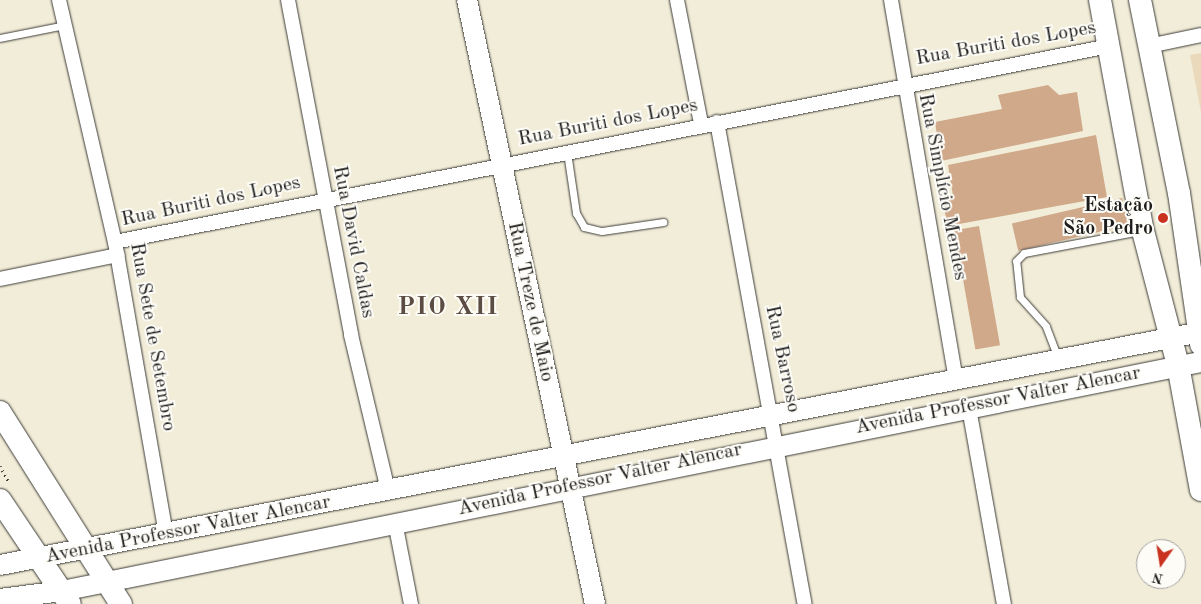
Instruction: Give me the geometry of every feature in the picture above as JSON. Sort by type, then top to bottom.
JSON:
[{"type":"main road","name":"Rua Treze de Maio","points":[[467,0],[594,604]]},
{"type":"main road","points":[[1100,0],[1143,231],[1178,365],[1201,490]]},
{"type":"main road","points":[[1140,0],[1179,193],[1200,336]]},
{"type":"main road","name":"Avenida Professor Valter Alencar","points":[[0,565],[166,535],[1170,338],[1200,336]]},
{"type":"main road","name":"Avenida Professor Valter Alencar","points":[[0,599],[66,598],[107,582],[395,522],[778,444],[1201,362]]},
{"type":"main road","points":[[929,386],[937,414]]},
{"type":"main road","points":[[0,412],[121,604]]},
{"type":"main road","points":[[0,500],[66,598]]},
{"type":"street","name":"Rua Sete de Setembro","points":[[59,0],[117,248],[166,535]]},
{"type":"street","name":"Rua David Caldas","points":[[288,0],[323,200],[388,490]]},
{"type":"street","points":[[677,0],[702,124]]},
{"type":"street","name":"Rua Simplício Mendes","points":[[891,0],[903,84],[956,381]]},
{"type":"street","points":[[1149,46],[1201,35]]},
{"type":"street","name":"Rua Buriti dos Lopes","points":[[0,279],[117,248],[323,200],[903,84],[1109,46]]},
{"type":"street","name":"Rua Barroso","points":[[717,122],[774,417],[805,604]]},
{"type":"street","points":[[969,408],[1004,604]]},
{"type":"street","points":[[395,522],[411,604]]},
{"type":"lane","points":[[0,38],[65,25]]},
{"type":"lane","points":[[566,152],[576,213],[584,227],[602,231],[663,222]]},
{"type":"lane","points":[[1059,361],[1046,326],[1020,297],[1016,261],[1024,253],[1143,231]]},
{"type":"shaded area","points":[[1201,53],[1201,112],[1190,55]]},
{"type":"building","points":[[1048,85],[1059,95],[1077,92],[1083,131],[941,161],[935,122],[1002,109],[998,95]]},
{"type":"building","points":[[1096,135],[1107,197],[948,226],[942,200],[953,196],[948,165]]},
{"type":"building","points":[[1122,198],[1128,225],[1018,251],[1012,223]]},
{"type":"building","points":[[979,226],[1000,345],[975,350],[954,230]]},
{"type":"place","name":"Estação São Pedro","points":[[1163,218]]},
{"type":"district","name":"PIO XII","points":[[448,308]]}]
